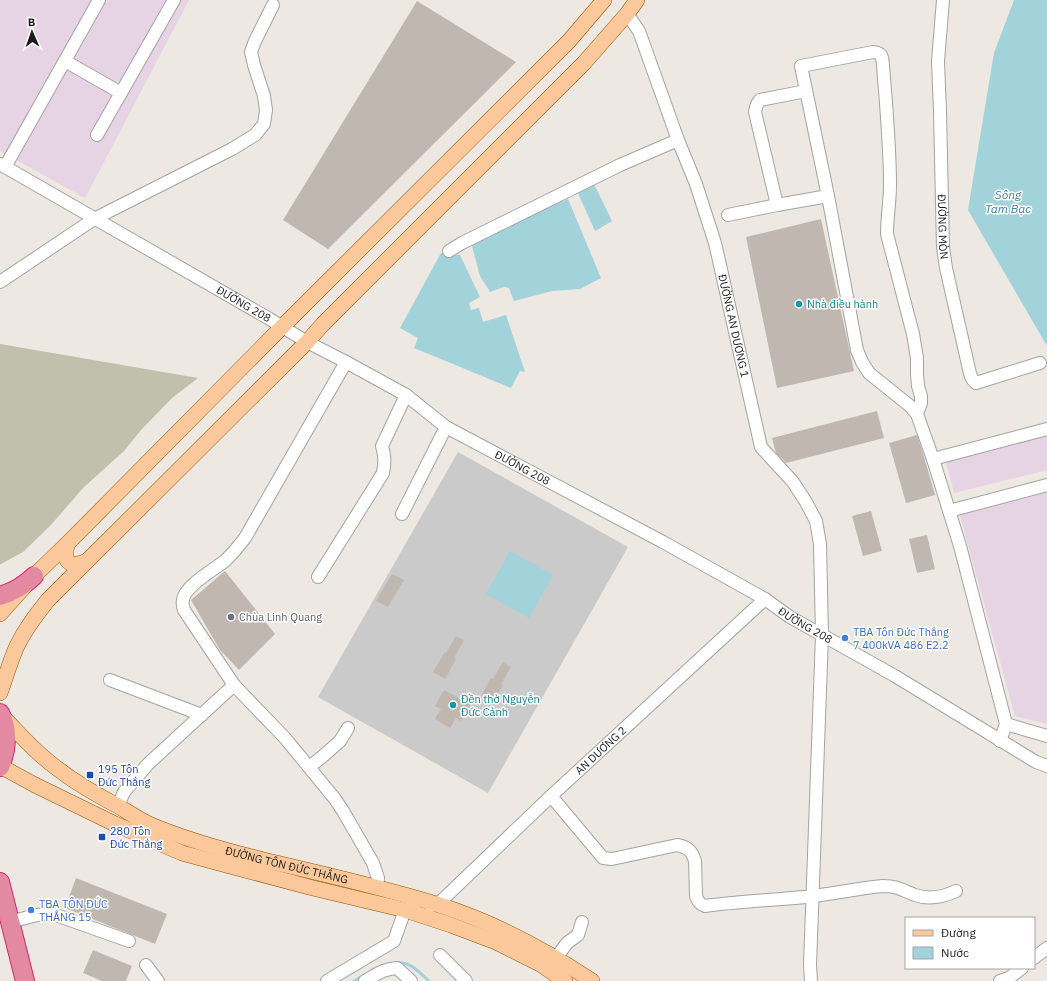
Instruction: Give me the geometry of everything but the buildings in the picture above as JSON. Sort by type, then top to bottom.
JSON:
[{"type":"highway","points":[[0,596],[19,588],[34,576]]},
{"type":"highway","points":[[0,766],[4,758],[6,742],[6,733],[1,714]]},
{"type":"highway","points":[[0,882],[5,926],[14,981]]},
{"type":"highway","points":[[5,926],[25,981]]},
{"type":"main road","points":[[0,614],[34,576],[569,41],[604,0]]},
{"type":"main road","points":[[0,693],[17,646],[31,622],[48,600],[584,63],[637,0]]},
{"type":"main road","points":[[68,543],[65,551],[69,562],[80,564],[87,561]]},
{"type":"main road","name":"ĐƯỜNG TÔN ĐỨC THẮNG","points":[[1,714],[43,757],[53,765],[86,789],[148,823],[186,838],[241,854],[377,887],[464,913],[508,932],[556,958],[592,981]]},
{"type":"main road","name":"ĐƯỜNG TÔN ĐỨC THẮNG","points":[[0,766],[35,785],[115,824],[182,853],[313,888],[405,910],[451,925],[496,942],[540,964],[565,981]]},
{"type":"street","points":[[2,166],[65,61],[99,0]]},
{"type":"street","points":[[97,135],[174,0]]},
{"type":"street","name":"ĐƯỜNG MÒN","points":[[944,0],[938,61],[943,247],[946,268],[968,369],[971,377],[976,383],[1040,363]]},
{"type":"street","points":[[0,282],[94,219],[232,149],[255,135],[264,124],[266,110],[264,96],[251,52],[273,5]]},
{"type":"street","name":"ĐƯỜNG AN DƯƠNG 1","points":[[626,14],[639,31],[678,140],[696,184],[716,243],[762,447],[793,482],[816,521],[820,544],[822,635],[810,965],[811,981]]},
{"type":"street","points":[[917,414],[921,403],[921,396],[918,386],[917,358],[913,334],[887,234],[890,162],[881,54],[868,53],[801,66],[828,196],[857,350],[869,374],[910,406],[917,414],[933,459],[960,546],[1006,724],[1000,741]]},
{"type":"street","points":[[65,61],[120,93]]},
{"type":"street","points":[[777,205],[755,112],[757,103],[760,100],[806,91]]},
{"type":"street","points":[[449,251],[462,242],[620,164],[678,140]]},
{"type":"street","name":"ĐƯỜNG 208","points":[[2,166],[307,342],[406,395],[446,427],[663,542],[765,599],[790,617],[895,676],[1036,762],[1047,766]]},
{"type":"street","points":[[728,215],[828,196]]},
{"type":"street","points":[[346,362],[245,538],[236,550],[225,560],[190,587],[183,600],[184,610],[234,685],[285,738],[339,805],[373,863],[378,878],[377,887]]},
{"type":"street","points":[[318,577],[383,473],[385,456],[382,446],[406,395]]},
{"type":"street","points":[[402,514],[446,427]]},
{"type":"street","points":[[933,459],[1047,429]]},
{"type":"street","points":[[949,512],[1047,485]]},
{"type":"street","name":"AN DƯƠNG 2","points":[[438,904],[551,796],[765,599]]},
{"type":"street","points":[[110,680],[202,715]]},
{"type":"street","points":[[118,806],[124,792],[148,764],[234,685]]},
{"type":"street","points":[[1006,724],[1047,736]]},
{"type":"street","points":[[309,767],[340,741],[348,728]]},
{"type":"street","points":[[551,796],[598,854],[603,858],[612,860],[678,845],[689,849],[694,856],[695,861],[697,901],[703,905],[813,896],[884,886],[898,887],[916,896],[935,898],[956,891]]},
{"type":"street","points":[[327,981],[394,941],[405,910],[438,904]]},
{"type":"street","points":[[5,926],[39,914],[47,913],[129,941]]},
{"type":"street","points":[[556,958],[567,943],[578,935],[582,922]]},
{"type":"street","points":[[1035,957],[1047,948]]},
{"type":"street","points":[[440,955],[466,981]]},
{"type":"street","points":[[146,965],[158,981]]},
{"type":"street","points":[[365,981],[380,972],[397,968],[411,981]]},
{"type":"street","points":[[1000,981],[1010,978],[1021,969]]},
{"type":"shaded area","points":[[0,0],[189,0],[85,198],[0,151]]},
{"type":"shaded area","points":[[0,344],[198,378],[172,398],[141,430],[124,451],[83,488],[50,526],[23,552],[1,564],[0,564]]},
{"type":"shaded area","points":[[1047,436],[1047,470],[954,493],[946,462]]},
{"type":"shaded area","points":[[458,452],[628,547],[488,793],[318,697]]},
{"type":"shaded area","points":[[1047,491],[1047,724],[1015,716],[959,512]]},
{"type":"water","name":"Sông Tam Bạc","points":[[1014,0],[1047,0],[1047,346],[968,210],[994,53]]},
{"type":"water","points":[[594,184],[612,221],[595,231],[577,191]]},
{"type":"water","points":[[568,199],[601,278],[580,289],[552,291],[514,301],[509,288],[504,287],[490,292],[480,276],[472,246],[473,240]]},
{"type":"water","points":[[441,253],[460,255],[480,297],[469,303],[471,310],[479,308],[483,322],[506,315],[525,372],[520,371],[511,388],[414,348],[418,338],[400,328]]},
{"type":"water","points":[[510,551],[553,575],[529,618],[486,594]]},
{"type":"waterway","points":[[397,963],[410,966],[429,981]]},
{"type":"waterway","points":[[354,981],[364,975]]},
{"type":"place","name":"Nhà điều hành","points":[[799,304]]},
{"type":"place","name":"Chùa Linh Quang","points":[[231,617]]},
{"type":"place","name":"TBA Tôn Đức Thắng 7 400kVA 486 E2.2","points":[[845,638]]},
{"type":"place","name":"Đền thờ Nguyễn Đức Cảnh","points":[[453,705]]},
{"type":"place","name":"195 Tôn Đức Thắng","points":[[90,775]]},
{"type":"place","name":"280 Tôn Đức Thắng","points":[[102,837]]},
{"type":"place","name":"TBA TÔN ĐỨC THẮNG 15","points":[[31,910]]}]
